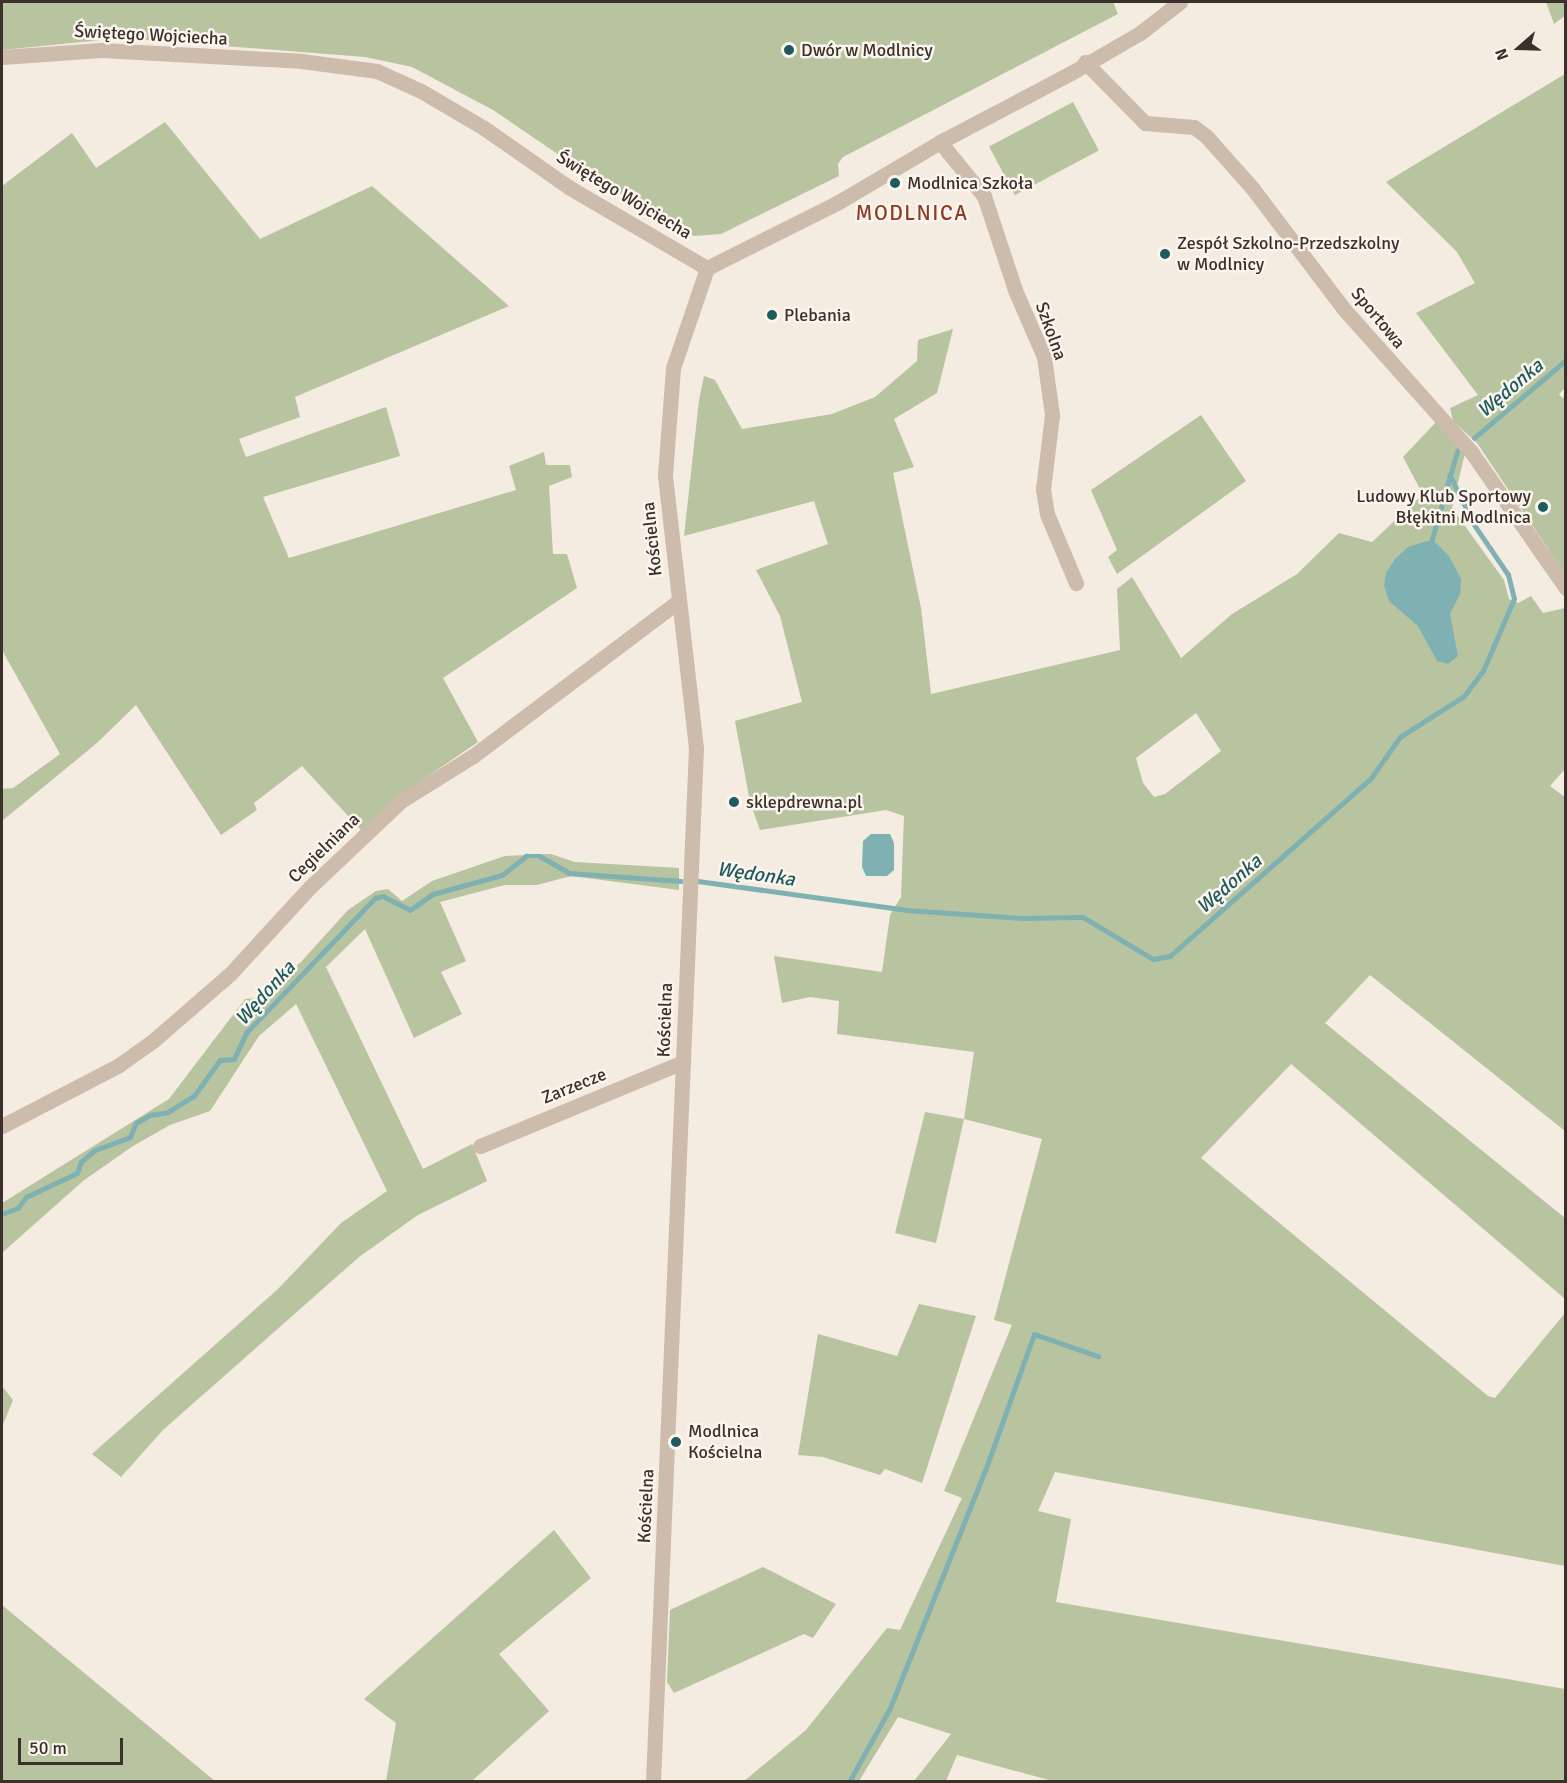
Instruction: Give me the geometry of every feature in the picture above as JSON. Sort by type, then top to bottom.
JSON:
[{"type":"street","points":[[707,268],[837,203],[940,142],[1140,33],[1180,2]]},
{"type":"street","name":"Świętego Wojciecha","points":[[2,57],[101,50],[301,62],[377,71],[421,91],[475,122],[570,188],[707,268]]},
{"type":"street","name":"Sportowa","points":[[1085,62],[1144,123],[1194,127],[1206,136],[1253,189],[1343,308],[1472,453],[1566,588]]},
{"type":"street","name":"Szkolna","points":[[940,142],[984,196],[1002,240],[1015,291],[1044,357],[1052,415],[1043,489],[1047,514],[1076,583]]},
{"type":"street","name":"Kościelna","points":[[653,1782],[696,748],[665,475],[672,368],[707,268]]},
{"type":"street","name":"Cegielniana","points":[[2,1126],[119,1065],[154,1040],[230,974],[310,887],[401,801],[473,756],[679,601]]},
{"type":"street","name":"Zarzecze","points":[[480,1146],[683,1062]]},
{"type":"green space","points":[[2,2],[1113,2],[1118,14],[843,157],[838,164],[839,176],[721,234],[694,236],[596,180],[493,110],[412,67],[365,57],[122,38],[2,50]]},
{"type":"green space","points":[[1546,2],[1565,2],[1565,16],[1554,24]]},
{"type":"green space","points":[[1565,74],[1566,387],[1559,394],[1562,398],[1566,395],[1565,574],[1477,443],[1453,421],[1450,408],[1478,395],[1416,313],[1475,283],[1457,252],[1386,182]]},
{"type":"green space","points":[[1073,102],[1099,151],[1015,195],[989,147]]},
{"type":"green space","points":[[165,122],[260,239],[372,186],[509,306],[295,397],[300,417],[239,439],[246,457],[386,407],[400,456],[263,497],[289,558],[516,490],[509,466],[544,452],[546,465],[570,465],[572,477],[549,486],[553,554],[567,554],[577,588],[443,678],[478,742],[399,796],[362,831],[302,766],[254,803],[257,810],[221,835],[136,705],[97,743],[2,821],[2,789],[13,788],[60,754],[2,650],[2,186],[72,133],[96,168]]},
{"type":"green space","points":[[953,329],[937,393],[894,419],[914,467],[893,473],[921,608],[931,694],[1120,650],[1117,589],[1132,577],[1181,658],[1232,614],[1297,574],[1339,533],[1372,542],[1419,498],[1419,487],[1403,457],[1437,421],[1465,453],[1452,508],[1504,580],[1509,599],[1518,603],[1531,596],[1543,613],[1565,608],[1565,769],[1550,786],[1566,798],[1565,1131],[1370,975],[1325,1023],[1565,1218],[1565,1299],[1291,1064],[1201,1158],[1488,1396],[1495,1398],[1565,1313],[1565,1566],[1055,1472],[1038,1511],[1071,1519],[1056,1602],[1565,1689],[1565,1781],[1056,1782],[957,1755],[946,1781],[914,1781],[951,1734],[898,1717],[859,1781],[744,1781],[806,1730],[887,1628],[900,1630],[962,1498],[944,1491],[1012,1325],[994,1320],[1042,1139],[964,1119],[974,1052],[837,1034],[839,1001],[810,997],[782,1003],[774,956],[882,972],[890,915],[901,897],[904,816],[886,810],[760,830],[750,802],[735,721],[802,702],[780,616],[756,570],[828,544],[814,501],[684,536],[699,400],[704,376],[715,380],[742,429],[832,414],[875,397],[917,361],[918,340]],"holes":[[[1196,713],[1221,751],[1165,794],[1154,797],[1143,783],[1136,758]]]},
{"type":"green space","points":[[1201,415],[1246,481],[1117,574],[1108,557],[1117,550],[1091,490]]},
{"type":"green space","points":[[551,854],[575,862],[679,868],[679,890],[571,876],[537,885],[505,885],[440,902],[466,961],[441,972],[462,1014],[414,1038],[365,929],[326,967],[423,1169],[472,1144],[487,1181],[418,1215],[359,1257],[163,1430],[121,1477],[92,1454],[278,1289],[341,1223],[387,1191],[296,1004],[259,1036],[210,1111],[170,1125],[133,1146],[83,1181],[2,1253],[2,1203],[169,1099],[245,999],[260,998],[301,962],[348,910],[376,891],[388,889],[402,901],[432,881],[505,856]]},
{"type":"green space","points":[[925,1112],[964,1119],[936,1243],[895,1233]]},
{"type":"green space","points":[[919,1304],[976,1316],[922,1483],[885,1469],[880,1475],[823,1457],[798,1455],[818,1334],[897,1356]]},
{"type":"green space","points":[[2,1386],[13,1400],[2,1427]]},
{"type":"green space","points":[[554,1530],[591,1578],[499,1654],[549,1711],[472,1781],[386,1781],[396,1723],[364,1699]]},
{"type":"green space","points":[[763,1567],[836,1604],[813,1638],[804,1634],[674,1693],[667,1682],[670,1610]]},
{"type":"green space","points":[[2,1605],[215,1781],[2,1781]]},
{"type":"water","points":[[1427,541],[1436,543],[1449,556],[1461,579],[1460,594],[1450,614],[1458,656],[1448,664],[1437,661],[1418,626],[1389,601],[1384,585],[1386,573],[1395,559],[1408,547]]},
{"type":"water","points":[[871,834],[890,834],[894,843],[894,870],[887,876],[866,876],[862,867],[863,841]]},
{"type":"waterway","name":"Wędonka","points":[[1474,438],[1566,360]]},
{"type":"waterway","name":"Wędonka","points":[[698,881],[907,910],[1022,918],[1083,917],[1153,959],[1170,956],[1371,778],[1400,737],[1464,696],[1483,671],[1514,599],[1508,575],[1474,525],[1450,476],[1457,451]]},
{"type":"waterway","points":[[1430,546],[1450,476]]},
{"type":"waterway","name":"Wędonka","points":[[2,1214],[18,1208],[26,1197],[77,1173],[81,1162],[95,1150],[130,1137],[136,1123],[150,1115],[168,1112],[194,1096],[220,1060],[234,1059],[246,1033],[375,898],[383,896],[410,910],[433,894],[502,875],[526,856],[540,856],[569,873],[681,881]]},
{"type":"waterway","points":[[849,1782],[890,1708],[985,1471],[1034,1334],[1098,1356]]},
{"type":"place","name":"Dwór w Modlnicy","points":[[789,50]]},
{"type":"place","name":"Modlnica Szkoła","points":[[895,183]]},
{"type":"place","name":"Zespół Szkolno-Przedszkolny w Modlnicy","points":[[1165,254]]},
{"type":"place","name":"Plebania","points":[[772,315]]},
{"type":"place","name":"Ludowy Klub Sportowy Błękitni Modlnica","points":[[1543,507]]},
{"type":"place","name":"sklepdrewna.pl","points":[[734,802]]},
{"type":"place","name":"Modlnica Kościelna","points":[[676,1442]]},
{"type":"district","name":"MODLNICA","points":[[912,213]]}]
